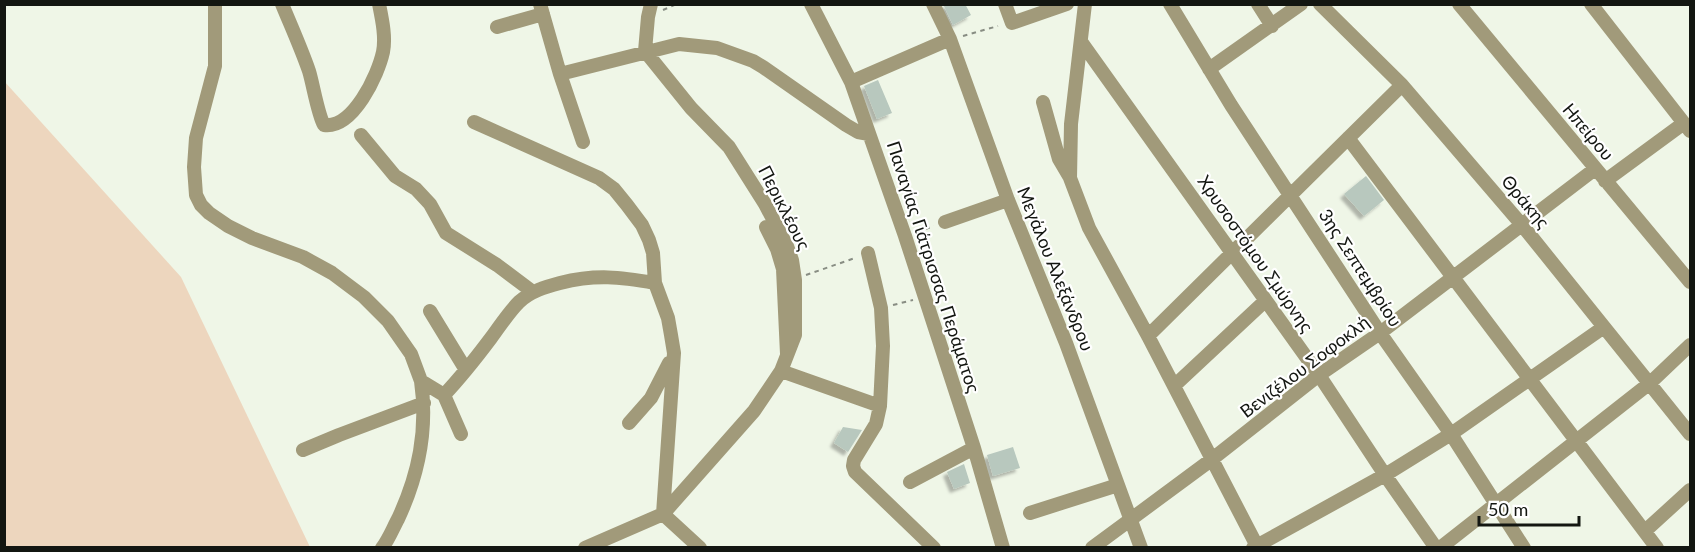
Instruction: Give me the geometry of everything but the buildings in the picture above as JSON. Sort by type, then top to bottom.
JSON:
[{"type":"street","points":[[215,4],[215,66],[196,138],[194,167],[196,195],[201,205],[228,226],[252,238],[303,257],[332,273],[364,297],[388,321],[411,354],[421,381],[424,403],[423,439],[413,485],[382,548]]},
{"type":"street","points":[[282,4],[308,69],[319,106],[319,118],[324,124],[330,125],[348,118],[356,108],[366,93],[380,62],[383,50],[379,4]]},
{"type":"street","points":[[645,51],[651,4]]},
{"type":"street","name":"Παναγίας Γιάτρισσας Περάματος","points":[[811,4],[851,82],[925,297],[974,448],[1003,548]]},
{"type":"street","name":"Μεγάλου Αλεξάνδρου","points":[[933,4],[950,39],[1008,200],[1066,343],[1141,548]]},
{"type":"street","points":[[1005,4],[1012,23],[1066,4]]},
{"type":"street","points":[[1070,178],[1071,124],[1085,4]]},
{"type":"street","name":"3ης Σεπτεμβρίου","points":[[1170,4],[1209,69],[1380,333],[1451,434],[1524,548]]},
{"type":"street","points":[[1258,4],[1272,26]]},
{"type":"street","points":[[1209,69],[1301,4]]},
{"type":"street","name":"Θράκης","points":[[1320,4],[1402,85],[1522,225],[1690,434]]},
{"type":"street","name":"Ηπείρου","points":[[1459,4],[1690,282]]},
{"type":"street","points":[[1591,4],[1689,129],[1605,181]]},
{"type":"street","points":[[497,27],[541,9],[583,142]]},
{"type":"street","points":[[851,82],[950,39]]},
{"type":"street","name":"Χρυσοστόμου Σμύρνης","points":[[1082,43],[1319,375],[1385,475],[1438,548]]},
{"type":"street","points":[[560,74],[679,44],[717,48],[753,61],[846,125],[858,132],[869,134]]},
{"type":"street","name":"Περικλέους","points":[[585,548],[663,514],[754,411],[781,371],[795,335],[795,280],[787,246],[765,204],[729,147],[708,128],[645,51]]},
{"type":"street","points":[[1148,336],[1402,85]]},
{"type":"street","points":[[1043,102],[1059,159],[1070,178],[1089,228],[1148,336],[1256,547],[1385,475],[1451,434],[1605,327]]},
{"type":"street","points":[[474,122],[599,178],[614,189],[642,225],[653,253],[655,283],[668,318],[674,353],[663,514],[700,548]]},
{"type":"street","points":[[708,128],[720,151],[750,193],[777,249],[783,269],[785,288],[787,356]]},
{"type":"street","points":[[362,135],[395,176],[416,189],[430,204],[446,233],[498,265],[533,292]]},
{"type":"street","points":[[1348,138],[1658,548]]},
{"type":"street","name":"Βενιζέλου Σοφοκλή","points":[[1092,548],[1595,169]]},
{"type":"street","points":[[945,222],[1008,200]]},
{"type":"street","points":[[868,253],[881,308],[883,346],[880,406],[876,424],[854,460],[853,466],[855,472],[934,548]]},
{"type":"street","points":[[444,394],[466,370],[519,302],[533,292],[581,277],[620,277],[655,283]]},
{"type":"street","points":[[1174,386],[1265,301]]},
{"type":"street","points":[[430,311],[466,370]]},
{"type":"street","points":[[1438,548],[1650,383],[1690,345]]},
{"type":"street","points":[[629,423],[651,398],[674,353]]},
{"type":"street","points":[[781,371],[880,406]]},
{"type":"street","points":[[421,381],[444,394],[461,434]]},
{"type":"street","points":[[303,450],[424,403]]},
{"type":"street","points":[[910,482],[974,448]]},
{"type":"street","points":[[1030,513],[1119,484]]},
{"type":"street","points":[[1645,531],[1690,490]]},
{"type":"path","points":[[950,39],[1012,23]]},
{"type":"path","points":[[905,236],[945,222]]},
{"type":"path","points":[[795,280],[868,253]]},
{"type":"path","points":[[881,308],[925,297]]},
{"type":"shaded area","points":[[4,81],[181,277],[310,547],[5,547]]}]
